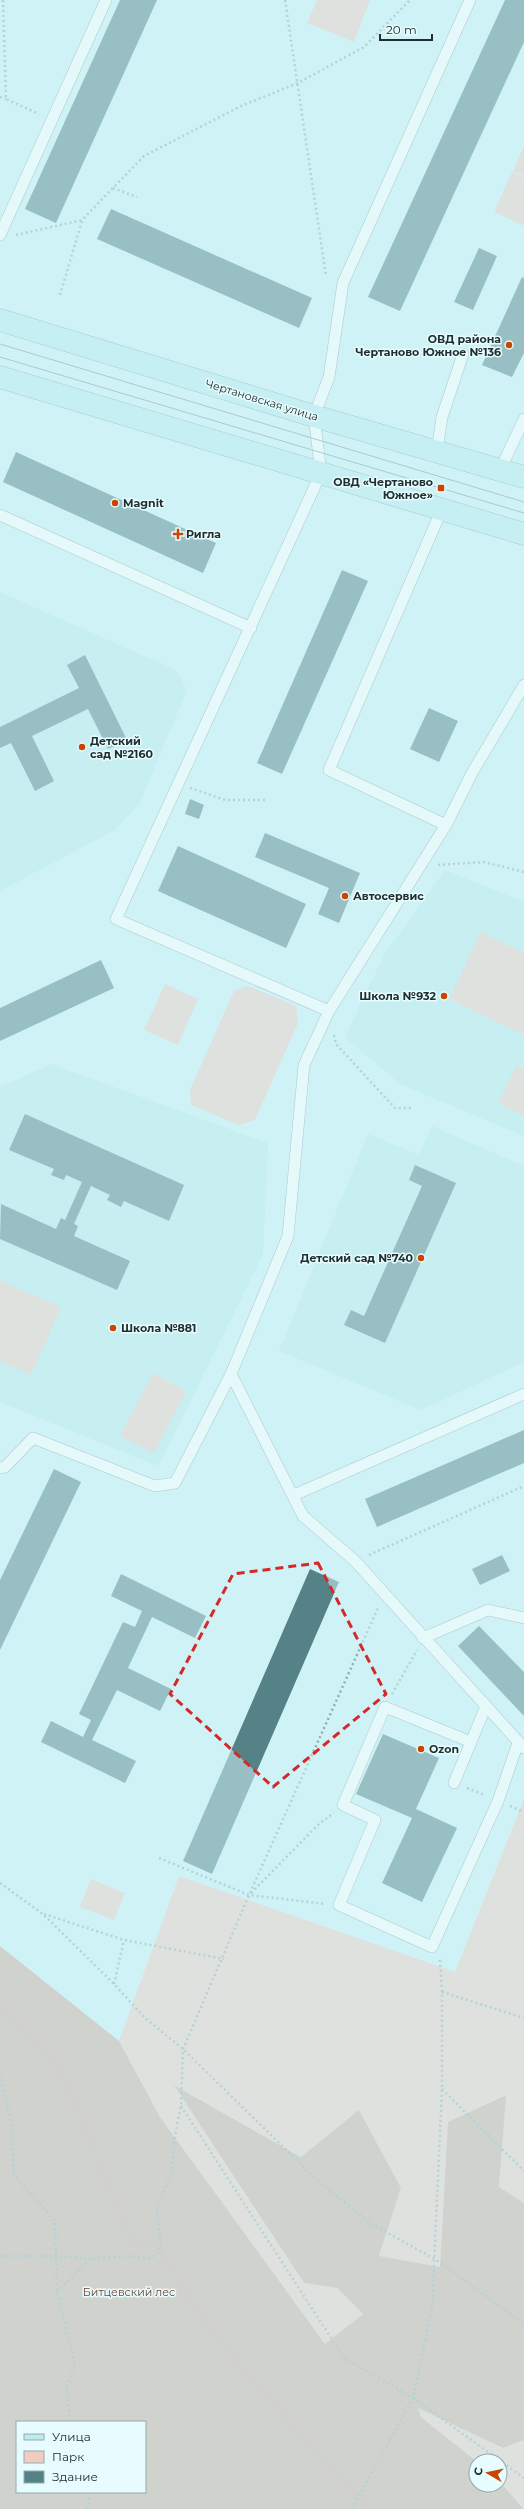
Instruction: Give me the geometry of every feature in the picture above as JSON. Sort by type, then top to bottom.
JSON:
[{"type":"main road","name":"Чертановская улица","points":[[0,320],[314,416],[524,477]]},
{"type":"main road","points":[[0,377],[524,534]]},
{"type":"lane","points":[[0,235],[106,0]]},
{"type":"lane","points":[[330,1011],[116,919],[321,473],[314,416],[329,377],[343,282],[470,0]]},
{"type":"lane","points":[[437,451],[442,417],[463,354]]},
{"type":"lane","points":[[500,470],[524,419]]},
{"type":"lane","points":[[442,509],[329,770],[446,825]]},
{"type":"lane","points":[[0,515],[251,628]]},
{"type":"lane","points":[[0,1468],[5,1466],[33,1438],[155,1486],[175,1483],[231,1374],[288,1236],[304,1066],[330,1011],[446,825],[472,773],[524,685]]},
{"type":"lane","points":[[231,1374],[294,1495],[303,1516],[355,1562],[521,1745],[498,1801],[432,1947],[339,1905],[375,1820],[343,1805],[385,1707],[471,1742]]},
{"type":"lane","points":[[294,1495],[524,1394]]},
{"type":"lane","points":[[423,1638],[488,1610],[524,1618]]},
{"type":"lane","points":[[454,1783],[486,1706]]},
{"type":"path","points":[[3,0],[6,99]]},
{"type":"path","points":[[286,0],[326,276]]},
{"type":"path","points":[[60,295],[82,220],[144,156],[241,106],[298,83],[364,47],[410,0]]},
{"type":"path","points":[[0,97],[52,119]]},
{"type":"path","points":[[114,188],[137,197]]},
{"type":"path","points":[[15,235],[82,220]]},
{"type":"path","points":[[178,784],[225,800],[268,800]]},
{"type":"path","points":[[420,866],[484,862],[524,872]]},
{"type":"path","points":[[330,1011],[336,1044],[395,1108],[413,1108]]},
{"type":"path","points":[[355,1562],[524,1486]]},
{"type":"path","points":[[0,2256],[56,2256],[90,2259],[129,2256],[148,2259],[157,2254],[161,2246],[157,2207],[172,2172],[181,2105],[183,2049],[224,1959],[249,1895],[384,1594]]},
{"type":"path","points":[[385,1707],[423,1638]]},
{"type":"path","points":[[454,1783],[498,1801]]},
{"type":"path","points":[[249,1895],[320,1823],[343,1805]]},
{"type":"path","points":[[159,1858],[249,1895],[339,1905]]},
{"type":"path","points":[[0,1883],[43,1914],[114,1984],[145,2018],[183,2049],[319,2182],[373,2225],[435,2259],[524,2324]]},
{"type":"path","points":[[43,1914],[124,1940],[224,1959]]},
{"type":"path","points":[[114,1984],[124,1940]]},
{"type":"path","points":[[352,2509],[382,2457],[413,2398],[432,2308],[442,2089],[442,1992],[440,1959],[432,1947]]},
{"type":"path","points":[[442,1992],[524,2018]]},
{"type":"path","points":[[0,2075],[11,2123],[14,2175],[55,2221],[56,2292],[76,2365],[67,2386],[70,2421]]},
{"type":"path","points":[[442,2089],[524,2170]]},
{"type":"path","points":[[181,2105],[344,2358],[413,2398],[524,2478]]},
{"type":"path","points":[[56,2292],[90,2259]]},
{"type":"path","points":[[87,2509],[91,2493]]},
{"type":"highlighted area","points":[[318,1563],[386,1694],[273,1787],[170,1694],[233,1574]]},
{"type":"shaded area","name":"Детский сад №2160","points":[[0,592],[176,670],[187,690],[140,803],[115,830],[0,891]]},
{"type":"shaded area","name":"Школа №932","points":[[445,870],[524,902],[524,1136],[400,1084],[345,1037],[384,955]]},
{"type":"shaded area","name":"Школа №881","points":[[51,1064],[268,1143],[263,1255],[158,1466],[0,1402],[0,1087]]},
{"type":"shaded area","name":"Детский сад №740","points":[[432,1126],[524,1166],[524,1362],[421,1410],[279,1351],[368,1134],[419,1155]]},
{"type":"green space","points":[[317,0],[370,0],[354,42],[307,23]]},
{"type":"green space","points":[[524,146],[524,176],[513,171]]},
{"type":"green space","points":[[512,172],[524,177],[524,226],[494,212]]},
{"type":"green space","points":[[481,932],[524,953],[524,1035],[449,999]]},
{"type":"green space","points":[[165,984],[198,999],[178,1045],[144,1030]]},
{"type":"green space","points":[[248,986],[296,1006],[298,1023],[255,1120],[239,1125],[191,1105],[190,1090],[234,991]]},
{"type":"green space","points":[[516,1066],[524,1069],[524,1116],[498,1103]]},
{"type":"green space","points":[[0,1281],[61,1307],[31,1375],[0,1361]]},
{"type":"green space","points":[[153,1373],[186,1391],[154,1453],[120,1436]]},
{"type":"green space","points":[[524,1799],[524,2203],[499,2187],[505,2095],[448,2122],[440,2267],[379,2257],[401,2188],[359,2110],[302,2157],[175,2085],[304,2283],[337,2288],[364,2314],[325,2344],[160,2117],[119,2041],[179,1876],[455,1972]]},
{"type":"green space","points":[[91,1879],[125,1893],[114,1920],[80,1907]]},
{"type":"green space","name":"Битцевский лес","points":[[0,1946],[119,2041],[160,2117],[325,2344],[363,2314],[337,2288],[304,2283],[174,2085],[301,2157],[359,2110],[401,2188],[379,2256],[440,2267],[448,2122],[506,2095],[499,2187],[524,2203],[524,2440],[503,2448],[418,2408],[421,2417],[468,2455],[468,2493],[508,2493],[508,2491],[524,2509],[0,2509]]},
{"type":"green space","points":[[418,2407],[502,2448],[524,2440],[524,2508],[508,2491],[508,2453],[468,2453],[468,2455],[421,2417]]},
{"type":"building","points":[[120,0],[157,0],[56,223],[25,209]]},
{"type":"building","points":[[505,0],[524,0],[524,42],[400,311],[368,297]]},
{"type":"building","points":[[111,209],[312,298],[299,328],[97,239]]},
{"type":"building","points":[[479,248],[497,256],[473,310],[454,302]]},
{"type":"building","points":[[522,277],[524,278],[524,353],[512,377],[482,365]]},
{"type":"building","points":[[16,452],[216,543],[203,573],[3,482]]},
{"type":"building","points":[[342,570],[368,581],[282,774],[257,763]]},
{"type":"building","points":[[85,655],[127,740],[108,749],[88,709],[32,736],[54,781],[35,791],[11,743],[0,748],[0,727],[79,688],[67,665]]},
{"type":"building","points":[[429,708],[458,721],[439,762],[410,749]]},
{"type":"building","points":[[190,799],[204,805],[199,819],[185,814]]},
{"type":"building","points":[[265,833],[360,873],[339,923],[318,914],[329,888],[255,857]]},
{"type":"building","points":[[178,846],[306,904],[286,948],[158,891]]},
{"type":"building","points":[[101,960],[114,988],[0,1041],[0,1008]]},
{"type":"building","points":[[25,1114],[184,1185],[169,1221],[124,1201],[121,1207],[107,1200],[110,1195],[91,1186],[74,1224],[78,1226],[74,1236],[130,1261],[117,1290],[0,1239],[1,1204],[56,1229],[61,1218],[65,1220],[82,1182],[66,1175],[64,1180],[51,1175],[54,1169],[9,1150]]},
{"type":"building","points":[[415,1165],[456,1183],[385,1343],[344,1325],[351,1310],[364,1316],[422,1186],[409,1180]]},
{"type":"building","points":[[524,1430],[524,1463],[377,1527],[365,1499]]},
{"type":"building","points":[[54,1469],[81,1482],[0,1650],[0,1580]]},
{"type":"building","points":[[502,1555],[510,1571],[480,1585],[472,1569]]},
{"type":"building","points":[[310,1569],[339,1582],[212,1874],[183,1861]]},
{"type":"building","points":[[121,1574],[206,1616],[195,1638],[152,1617],[128,1668],[171,1689],[160,1711],[117,1690],[92,1740],[136,1761],[125,1783],[41,1742],[51,1721],[83,1737],[91,1720],[79,1714],[123,1622],[135,1627],[142,1611],[111,1596]]},
{"type":"building","points":[[479,1626],[524,1672],[524,1716],[458,1646]]},
{"type":"building","points":[[383,1734],[439,1758],[416,1809],[457,1828],[422,1902],[382,1883],[412,1818],[356,1794]]},
{"type":"waterway","points":[[0,2004],[58,2064],[132,2242],[159,2249],[195,2308],[257,2386],[368,2509]]},
{"type":"tram line","points":[[0,344],[524,502]]},
{"type":"tram line","points":[[0,357],[524,513]]},
{"type":"place","name":"ОВД района Чертаново Южное №136","points":[[509,345]]},
{"type":"place","name":"ОВД «Чертаново Южное»","points":[[441,488]]},
{"type":"place","name":"Magnit","points":[[115,503]]},
{"type":"place","name":"Ригла","points":[[178,534]]},
{"type":"place","name":"Детский сад №2160","points":[[82,747]]},
{"type":"place","name":"Автосервис","points":[[345,896]]},
{"type":"place","name":"Школа №932","points":[[444,996]]},
{"type":"place","name":"Детский сад №740","points":[[421,1258]]},
{"type":"place","name":"Школа №881","points":[[113,1328]]},
{"type":"place","name":"Ozon","points":[[421,1749]]}]
